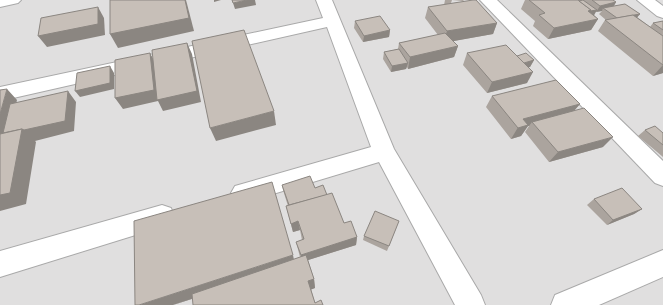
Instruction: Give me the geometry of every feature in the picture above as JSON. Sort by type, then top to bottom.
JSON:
[{"type":"street","points":[[0,2],[13,0]]},
{"type":"street","points":[[324,0],[384,152],[471,305]]},
{"type":"street","points":[[488,0],[663,176]]},
{"type":"street","points":[[645,0],[663,14]]},
{"type":"street","points":[[0,94],[332,21]]},
{"type":"street","points":[[218,200],[384,152]]},
{"type":"street","points":[[0,264],[180,211]]},
{"type":"street","points":[[565,305],[663,263]]},
{"type":"shaded area","points":[[0,0],[663,0],[663,305],[0,305]]},
{"type":"building","points":[[110,0],[185,0],[189,18],[110,34]]},
{"type":"building","points":[[232,0],[247,0],[233,3]]},
{"type":"building","points":[[476,0],[497,23],[447,31],[428,7]]},
{"type":"building","points":[[529,0],[578,0],[591,10],[588,11],[598,19],[554,28],[539,15],[545,13]]},
{"type":"building","points":[[583,0],[597,10],[590,11],[591,10],[579,1]]},
{"type":"building","points":[[592,0],[613,0],[616,2],[600,6]]},
{"type":"building","points":[[625,4],[640,14],[617,18],[603,8]]},
{"type":"building","points":[[98,7],[98,24],[38,36],[41,18]]},
{"type":"building","points":[[633,15],[663,36],[663,65],[605,20]]},
{"type":"building","points":[[380,16],[390,30],[364,36],[355,21]]},
{"type":"building","points":[[663,21],[663,30],[653,23]]},
{"type":"building","points":[[244,30],[274,111],[210,128],[192,41]]},
{"type":"building","points":[[445,33],[458,46],[410,57],[399,43]]},
{"type":"building","points":[[187,43],[197,91],[157,100],[152,50]]},
{"type":"building","points":[[506,45],[533,72],[492,82],[467,53]]},
{"type":"building","points":[[399,49],[408,63],[392,66],[384,52]]},
{"type":"building","points":[[150,53],[154,90],[115,98],[115,60]]},
{"type":"building","points":[[526,53],[534,60],[524,63],[517,56]]},
{"type":"building","points":[[110,66],[110,83],[75,91],[77,73]]},
{"type":"building","points":[[556,80],[580,104],[523,119],[528,125],[518,128],[492,96]]},
{"type":"building","points":[[7,89],[0,114],[0,90]]},
{"type":"building","points":[[68,91],[65,121],[3,133],[10,104]]},
{"type":"building","points":[[584,108],[613,137],[558,152],[532,122]]},
{"type":"building","points":[[655,126],[663,133],[663,145],[645,130]]},
{"type":"building","points":[[22,129],[10,193],[0,195],[0,134]]},
{"type":"building","points":[[310,176],[315,188],[323,185],[327,195],[289,205],[282,185]]},
{"type":"building","points":[[272,182],[293,255],[139,305],[135,305],[134,221]]},
{"type":"building","points":[[622,188],[642,209],[613,220],[594,199]]},
{"type":"building","points":[[332,193],[344,223],[351,221],[357,237],[301,255],[296,242],[304,239],[298,221],[291,224],[286,206]]},
{"type":"building","points":[[375,211],[399,221],[389,246],[364,236]]},
{"type":"building","points":[[306,255],[314,279],[308,281],[315,303],[321,300],[323,305],[193,305],[192,294]]}]
